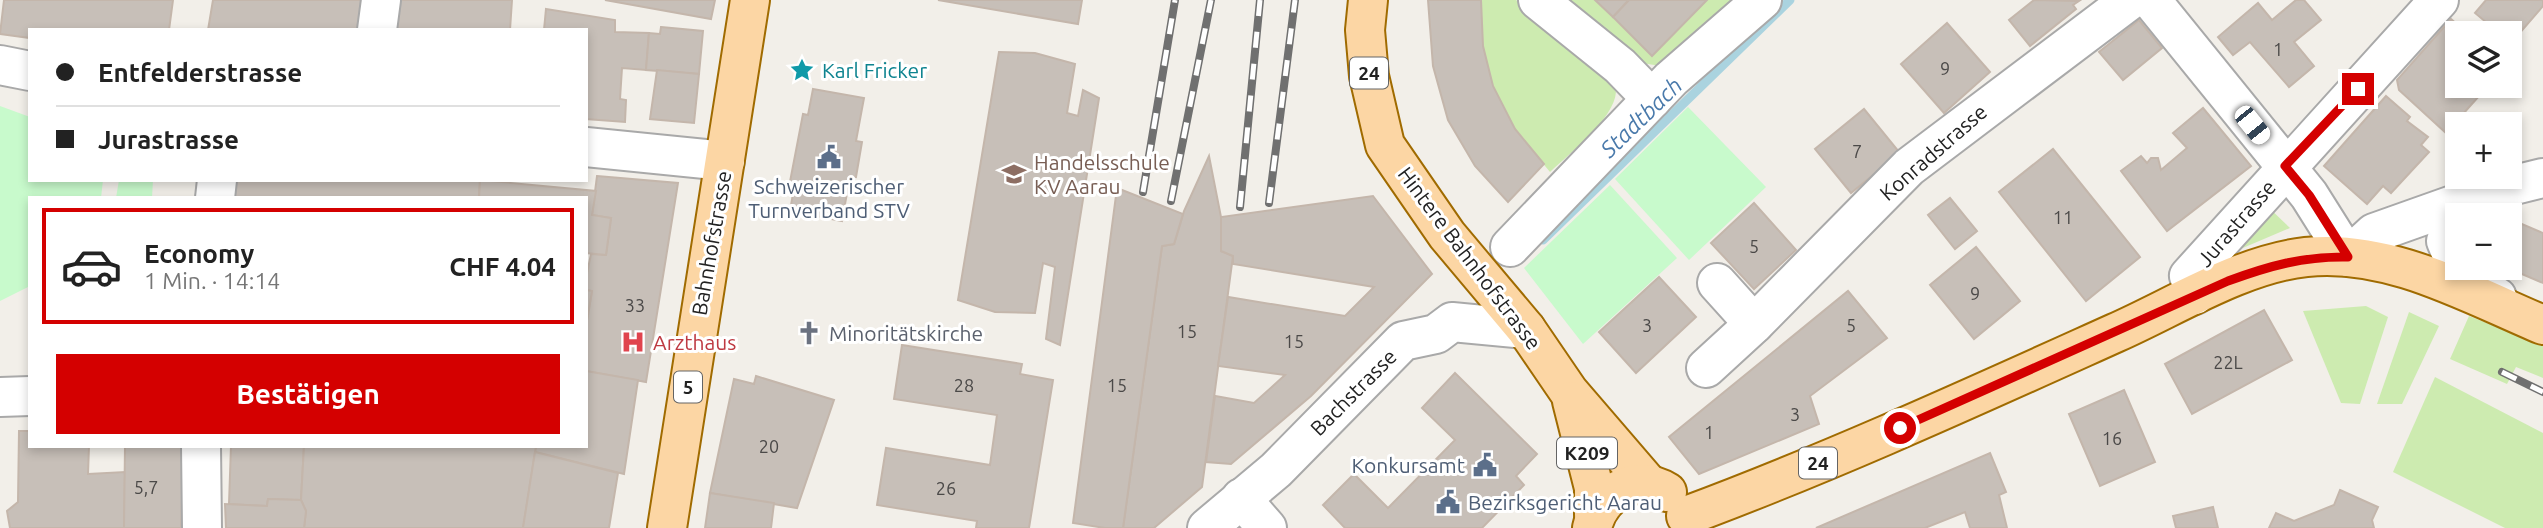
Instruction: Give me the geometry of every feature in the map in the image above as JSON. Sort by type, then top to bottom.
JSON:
[{"type":"main road","name":"Bahnhofstrasse","points":[[667,528],[750,0]]},
{"type":"main road","name":"Hintere Bahnhofstrasse","points":[[1368,0],[1365,30],[1369,76],[1385,145],[1447,235],[1526,329],[1569,392],[1649,485],[1671,495],[1687,522]]},
{"type":"main road","name":"24","points":[[1687,522],[2195,295],[2272,265],[2306,257],[2348,257],[2412,271],[2528,319]]},
{"type":"main road","name":"K209","points":[[1569,392],[1594,488],[1593,522]]},
{"type":"main road","points":[[1593,522],[1611,494],[1622,488],[1649,485]]},
{"type":"street","points":[[377,28],[381,0]]},
{"type":"street","points":[[1538,0],[1620,66],[1652,99]]},
{"type":"street","points":[[1510,247],[1652,99],[1762,0]]},
{"type":"street","name":"Konradstrasse","points":[[1706,368],[1754,324],[1909,167],[2130,0]]},
{"type":"street","points":[[2151,0],[2309,195],[2348,257],[2374,233],[2445,209]]},
{"type":"street","name":"Jurastrasse","points":[[2195,295],[2189,276],[2285,166],[2439,0]]},
{"type":"street","points":[[0,65],[28,71]]},
{"type":"street","points":[[588,147],[725,162]]},
{"type":"street","points":[[2462,203],[2498,189],[2543,178]]},
{"type":"street","points":[[2466,280],[2528,319]]},
{"type":"street","points":[[1717,283],[1754,324]]},
{"type":"street","name":"Bachstrasse","points":[[1207,528],[1276,470],[1403,341],[1436,334],[1452,322],[1526,329]]},
{"type":"street","points":[[0,397],[28,396]]},
{"type":"street","points":[[201,448],[202,528]]},
{"type":"street","points":[[1241,498],[1267,528]]},
{"type":"green space","points":[[1481,0],[1516,0],[1607,79],[1616,92],[1608,113],[1600,124],[1550,172],[1516,130],[1499,101],[1483,51]]},
{"type":"green space","points":[[1569,0],[1595,0],[1652,56],[1707,0],[1731,0],[1661,66],[1641,63]]},
{"type":"green space","points":[[0,106],[28,116],[28,182],[103,182],[101,196],[28,196],[28,287],[0,301]]},
{"type":"green space","points":[[1688,107],[1766,187],[1689,260],[1615,179]]},
{"type":"green space","points":[[119,182],[153,182],[152,196],[116,196]]},
{"type":"green space","points":[[1610,185],[1677,258],[1583,344],[1524,268]]},
{"type":"green space","points":[[2266,205],[2290,228],[2231,253]]},
{"type":"green space","points":[[2366,306],[2388,317],[2360,404],[2341,403],[2303,311]]},
{"type":"green space","points":[[2409,312],[2439,326],[2402,404],[2377,404]]},
{"type":"green space","points":[[2469,316],[2543,345],[2543,378],[2516,367],[2507,384],[2450,359]]},
{"type":"green space","points":[[2435,377],[2543,433],[2543,528],[2505,528],[2393,472]]},
{"type":"building","points":[[4,0],[173,0],[169,28],[28,28],[28,38],[0,34]]},
{"type":"building","points":[[213,0],[367,0],[363,28],[208,28]]},
{"type":"building","points":[[398,0],[512,0],[510,28],[396,28]]},
{"type":"building","points":[[605,0],[715,0],[711,19]]},
{"type":"building","points":[[938,0],[1082,0],[1078,24]]},
{"type":"building","points":[[1428,0],[1481,0],[1483,46],[1493,86],[1515,129],[1544,164],[1508,202],[1475,166],[1448,120],[1433,66]]},
{"type":"building","points":[[1595,0],[1629,0],[1613,17]]},
{"type":"building","points":[[1629,0],[1707,0],[1652,56],[1613,17]]},
{"type":"building","points":[[2034,0],[2079,1],[2073,5],[2076,9],[2030,46],[2009,20]]},
{"type":"building","points":[[2296,0],[2304,0],[2321,20],[2294,42],[2314,66],[2289,87],[2250,42],[2233,55],[2218,37],[2258,3],[2272,20]]},
{"type":"building","points":[[2486,0],[2543,0],[2543,6],[2522,30],[2522,21],[2485,21],[2475,13]]},
{"type":"building","points":[[546,9],[615,20],[615,32],[649,33],[646,70],[622,68],[620,99],[626,100],[625,122],[588,119],[588,28],[544,28]]},
{"type":"building","points":[[2139,20],[2162,48],[2123,80],[2099,52]]},
{"type":"building","points":[[1947,23],[1990,72],[1944,113],[1901,64]]},
{"type":"building","points":[[2445,26],[2445,98],[2477,98],[2465,112],[2445,112],[2445,132],[2399,90],[2397,80]]},
{"type":"building","points":[[661,27],[703,31],[699,74],[646,70],[649,33],[660,34]]},
{"type":"building","points":[[999,52],[1035,53],[1075,64],[1067,113],[1078,116],[1083,90],[1099,98],[1060,345],[1046,339],[1055,267],[1043,263],[1035,313],[995,312],[958,300]]},
{"type":"building","points":[[657,70],[699,74],[694,123],[650,119]]},
{"type":"building","points":[[813,89],[864,98],[856,141],[862,142],[856,177],[850,176],[842,221],[790,211],[794,188],[789,187],[803,114],[808,115]]},
{"type":"building","points":[[2386,96],[2410,117],[2407,121],[2428,137],[2421,145],[2429,152],[2391,193],[2383,186],[2367,204],[2324,166]]},
{"type":"building","points":[[2203,108],[2251,166],[2167,231],[2121,171],[2141,156],[2147,163],[2151,158],[2158,158],[2161,170],[2187,148],[2173,133]]},
{"type":"building","points":[[1864,109],[1900,153],[1851,193],[1815,149]]},
{"type":"building","points":[[2053,149],[2140,257],[2086,301],[1999,192]]},
{"type":"building","points":[[1209,156],[1221,217],[1221,251],[1233,256],[1202,487],[1154,528],[1123,528],[1162,246],[1174,244],[1184,211]]},
{"type":"building","points":[[597,176],[678,183],[646,382],[588,371],[588,314],[592,291],[588,290],[588,268],[591,254],[606,255],[611,218],[592,215]]},
{"type":"building","points":[[232,182],[480,182],[479,196],[232,196]]},
{"type":"building","points":[[480,182],[596,191],[592,215],[611,218],[606,255],[588,253],[588,196],[479,196]]},
{"type":"building","points":[[1117,188],[1183,214],[1174,244],[1162,246],[1123,528],[1105,528],[1073,523]]},
{"type":"building","points":[[1373,196],[1432,274],[1311,396],[1231,464],[1206,462],[1215,396],[1254,403],[1285,375],[1218,366],[1228,297],[1345,316],[1374,287],[1233,264],[1233,256],[1221,251],[1221,217]]},
{"type":"building","points":[[1950,198],[1977,231],[1955,249],[1928,215]]},
{"type":"building","points":[[1754,203],[1796,250],[1754,289],[1711,243]]},
{"type":"building","points":[[2522,224],[2543,233],[2543,283],[2522,274]]},
{"type":"building","points":[[1976,247],[2020,301],[1974,339],[1930,285]]},
{"type":"building","points":[[1659,277],[1696,317],[1636,373],[1599,332]]},
{"type":"building","points":[[588,290],[592,291],[588,314]]},
{"type":"building","points":[[1848,291],[1887,338],[1810,396],[1819,424],[1699,474],[1669,437]]},
{"type":"building","points":[[2264,310],[2292,360],[2192,414],[2165,364]]},
{"type":"building","points":[[902,345],[1022,364],[1020,374],[1053,380],[1029,528],[976,528],[977,521],[877,505],[886,448],[990,465],[997,415],[894,399]]},
{"type":"building","points":[[588,371],[638,380],[624,474],[535,452],[536,448],[588,448]]},
{"type":"building","points":[[1455,373],[1537,454],[1516,476],[1524,485],[1482,528],[1345,528],[1323,505],[1354,474],[1388,508],[1455,440],[1422,408]]},
{"type":"building","points":[[756,376],[834,400],[797,508],[710,493],[734,379],[754,384]]},
{"type":"building","points":[[2124,390],[2155,462],[2100,486],[2069,414]]},
{"type":"building","points":[[19,431],[28,431],[28,448],[89,448],[88,474],[125,472],[124,528],[10,528],[7,511],[18,502]]},
{"type":"building","points":[[125,448],[184,448],[181,528],[124,528]]},
{"type":"building","points":[[231,448],[304,448],[301,500],[268,499],[267,506],[229,504]]},
{"type":"building","points":[[304,448],[536,448],[523,528],[304,528],[306,511],[301,500]]},
{"type":"building","points":[[535,452],[618,473],[609,528],[523,528]]},
{"type":"building","points":[[1990,453],[2006,492],[1999,495],[2007,528],[1970,528],[1965,512],[1925,528],[1816,528]]},
{"type":"building","points":[[2340,490],[2378,507],[2372,520],[2374,528],[2269,528],[2276,513],[2294,521],[2334,505]]},
{"type":"building","points":[[710,493],[774,503],[771,528],[705,528]]},
{"type":"building","points":[[268,499],[301,500],[306,511],[304,528],[226,528],[225,504],[267,506]]},
{"type":"building","points":[[2213,507],[2218,528],[2176,528],[2173,516]]},
{"type":"waterway","name":"Stadtbach","points":[[1543,240],[1790,0]]},
{"type":"railway","points":[[1143,192],[1175,0]]},
{"type":"railway","points":[[1171,201],[1211,0]]},
{"type":"railway","points":[[1240,207],[1260,0]]},
{"type":"railway","points":[[1269,203],[1295,0]]},
{"type":"railway","points":[[2502,372],[2543,392]]},
{"type":"place","name":"Karl Fricker","points":[[802,70]]},
{"type":"place","name":"Schweizerischer Turnverband STV","points":[[829,157]]},
{"type":"place","name":"Handelsschule KV Aarau","points":[[1014,174]]},
{"type":"place","name":"Minoritätskirche","points":[[809,333]]},
{"type":"place","name":"Arzthaus","points":[[633,342]]},
{"type":"place","name":"Konkursamt","points":[[1485,465]]},
{"type":"place","name":"Bezirksgericht Aarau","points":[[1448,502]]},
{"type":"route","points":[[1900,428],[2228,281],[2272,265],[2306,257],[2348,257],[2309,195],[2285,166],[2358,89]]}]
